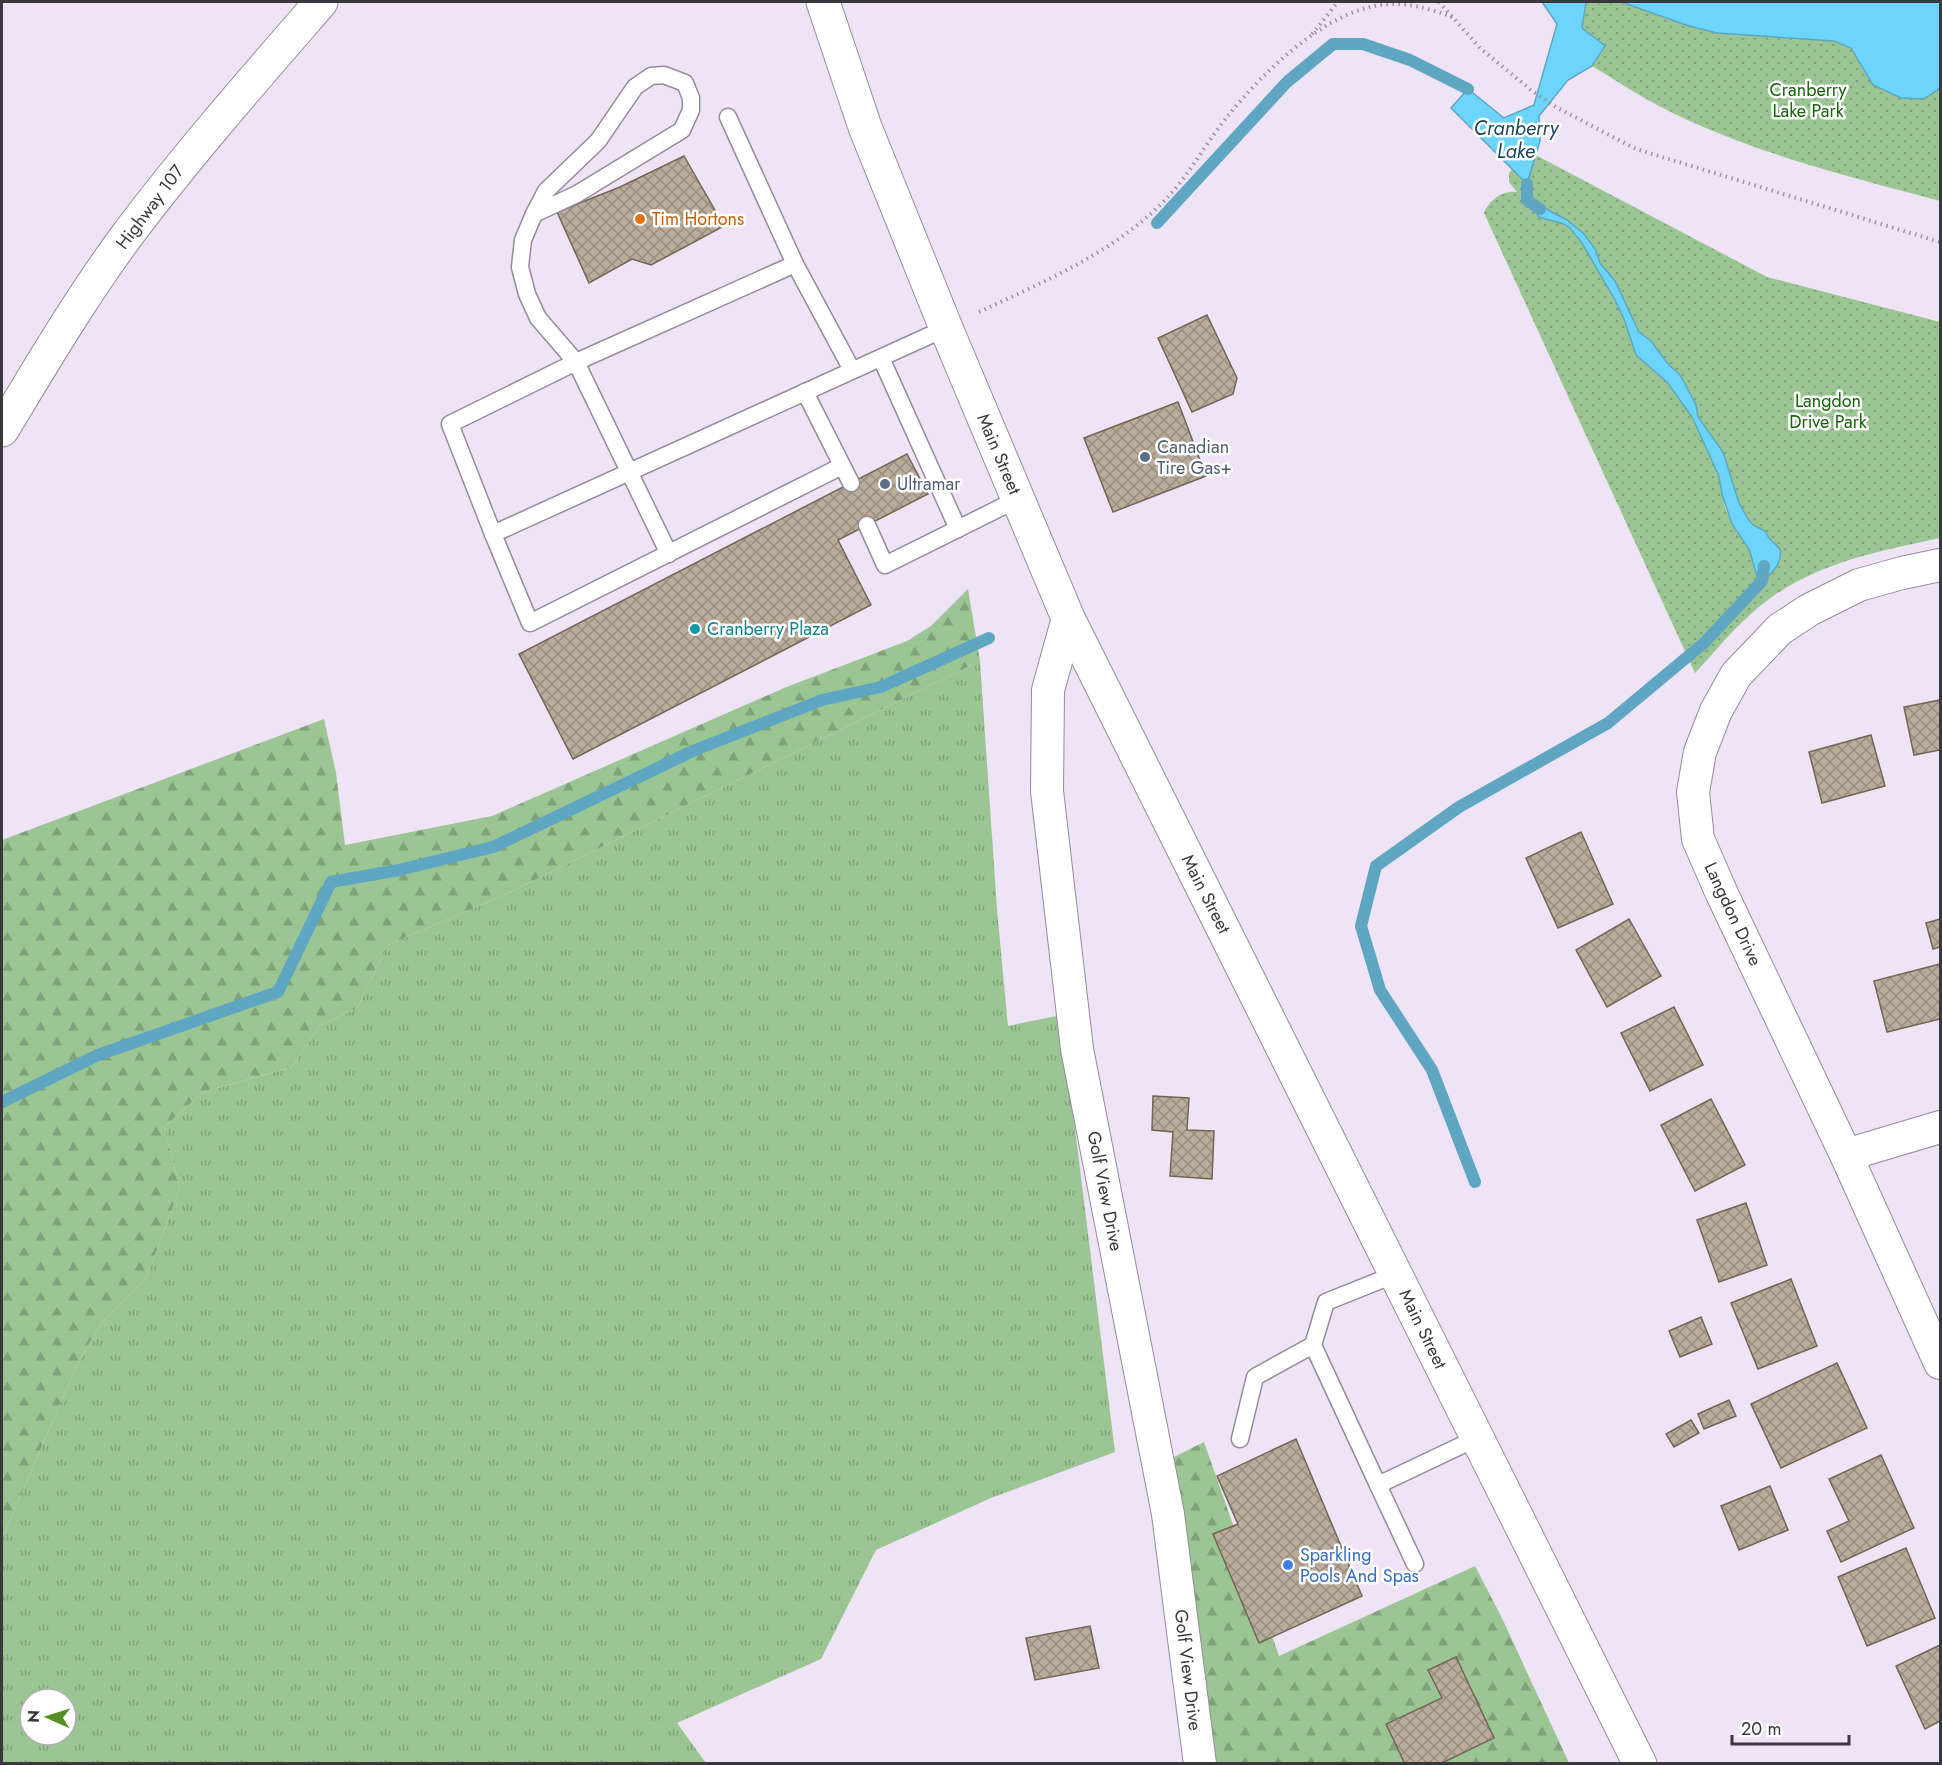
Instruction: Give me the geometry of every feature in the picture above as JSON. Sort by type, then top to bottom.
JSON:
[{"type":"main road","name":"Highway 107","points":[[2,430],[56,341],[126,236],[188,156],[321,2]]},
{"type":"main road","name":"Main Street","points":[[823,2],[865,127],[946,328],[1068,618],[1640,1764]]},
{"type":"street","name":"Langdon Drive","points":[[1941,565],[1859,585],[1809,610],[1780,629],[1736,675],[1716,711],[1700,752],[1693,792],[1698,839],[1941,1363]]},
{"type":"street","name":"Golf View Drive","points":[[1068,618],[1048,690],[1047,791],[1077,1049],[1168,1514],[1200,1764]]},
{"type":"street","points":[[1846,1155],[1941,1127]]},
{"type":"lane","points":[[534,214],[577,194],[682,130],[691,110],[691,98],[686,83],[664,75],[651,76],[635,87],[598,141],[546,191],[534,214],[522,240],[520,267],[527,294],[538,318],[576,362],[669,554]]},
{"type":"lane","points":[[728,117],[795,264],[852,370]]},
{"type":"lane","points":[[795,264],[576,362],[450,424],[531,623],[842,466]]},
{"type":"lane","points":[[493,534],[946,328]]},
{"type":"lane","points":[[881,358],[958,529]]},
{"type":"lane","points":[[805,392],[850,483]]},
{"type":"lane","points":[[867,525],[885,565],[1018,499]]},
{"type":"lane","points":[[1396,1275],[1326,1302],[1313,1345],[1415,1564]]},
{"type":"lane","points":[[1240,1439],[1255,1377],[1313,1345]]},
{"type":"lane","points":[[1378,1485],[1478,1438]]},
{"type":"path","points":[[1309,37],[1338,2]]},
{"type":"path","points":[[1439,2],[1480,48],[1531,90],[1554,105],[1636,149],[1941,242]]},
{"type":"path","points":[[946,328],[1067,270],[1132,229],[1158,208],[1186,177],[1226,118],[1268,71],[1309,37],[1335,21],[1366,8],[1395,4],[1453,17]]},
{"type":"green space","name":"Cranberry Lake Park","points":[[1586,2],[1621,2],[1689,26],[1717,33],[1834,41],[1851,48],[1873,85],[1924,99],[1940,88],[1940,201],[1832,172],[1727,137],[1650,101],[1592,66],[1605,46],[1582,28]]},
{"type":"green space","name":"Langdon Drive Park","points":[[1528,151],[1767,277],[1940,322],[1940,538],[1865,555],[1817,572],[1795,583],[1773,596],[1744,620],[1695,673],[1484,213],[1497,197],[1517,192],[1509,182],[1509,173]],"holes":[[[1528,200],[1542,205],[1567,220],[1584,234],[1595,249],[1600,263],[1615,281],[1639,332],[1651,341],[1684,381],[1696,405],[1698,417],[1723,453],[1739,503],[1748,519],[1753,525],[1765,531],[1781,552],[1779,563],[1763,581],[1758,579],[1749,549],[1732,524],[1725,507],[1719,476],[1692,417],[1667,382],[1636,355],[1615,300],[1582,243],[1564,224],[1537,215]]]},
{"type":"green space","points":[[968,589],[980,661],[502,896],[388,945],[357,1008],[319,1026],[292,1067],[203,1092],[164,1127],[180,1188],[146,1279],[101,1324],[79,1361],[2,1538],[2,840],[324,719],[336,773],[345,845],[492,816],[784,688],[907,641],[931,626]]},
{"type":"green space","points":[[980,661],[997,909],[1008,1026],[1061,1015],[1115,1452],[991,1498],[876,1550],[821,1659],[677,1723],[706,1763],[2,1764],[2,1538],[79,1361],[101,1324],[146,1279],[180,1188],[164,1127],[203,1092],[292,1067],[319,1026],[357,1008],[388,945],[502,896]]},
{"type":"green space","points":[[1204,1442],[1279,1656],[1475,1566],[1501,1616],[1569,1763],[1210,1763],[1168,1460]]},
{"type":"water","name":"Cranberry Lake","points":[[1542,2],[1586,2],[1582,28],[1605,46],[1592,66],[1568,80],[1539,116],[1540,141],[1527,184],[1451,108],[1468,89],[1504,118],[1534,105],[1557,24]]},
{"type":"water","points":[[1621,2],[1940,2],[1940,88],[1924,99],[1901,98],[1873,85],[1851,48],[1834,41],[1717,33],[1689,26]]},
{"type":"water","points":[[1527,200],[1542,205],[1567,220],[1584,234],[1595,249],[1600,263],[1615,281],[1639,332],[1651,341],[1668,364],[1680,375],[1696,405],[1698,417],[1723,452],[1739,503],[1748,519],[1753,525],[1765,531],[1780,549],[1779,562],[1763,581],[1758,579],[1749,549],[1732,524],[1722,494],[1719,476],[1692,417],[1667,382],[1636,355],[1615,300],[1582,243],[1564,224],[1539,217]]},
{"type":"building","name":"Tim Hortons","points":[[684,156],[724,226],[651,265],[632,259],[589,283],[557,212],[620,187]]},
{"type":"building","points":[[1207,315],[1237,378],[1233,394],[1192,412],[1158,338]]},
{"type":"building","name":"Canadian Tire Gas+","points":[[1178,402],[1206,476],[1113,512],[1084,438]]},
{"type":"building","name":"Cranberry Plaza","points":[[907,454],[928,494],[838,540],[871,605],[573,759],[519,654]]},
{"type":"building","points":[[1940,700],[1940,750],[1914,755],[1904,707]]},
{"type":"building","points":[[1871,735],[1885,786],[1822,803],[1809,752]]},
{"type":"building","points":[[1581,832],[1613,904],[1558,928],[1526,858]]},
{"type":"building","points":[[1629,919],[1661,976],[1607,1007],[1576,950]]},
{"type":"building","points":[[1940,919],[1940,947],[1933,949],[1926,923]]},
{"type":"building","points":[[1940,964],[1940,1019],[1887,1032],[1874,981]]},
{"type":"building","points":[[1674,1007],[1703,1065],[1650,1091],[1621,1033]]},
{"type":"building","points":[[1153,1096],[1189,1098],[1187,1130],[1214,1131],[1212,1179],[1170,1176],[1173,1132],[1152,1130]]},
{"type":"building","points":[[1711,1099],[1745,1165],[1695,1191],[1661,1125]]},
{"type":"building","points":[[1746,1203],[1767,1265],[1719,1282],[1697,1220]]},
{"type":"building","points":[[1791,1279],[1817,1346],[1758,1369],[1731,1303]]},
{"type":"building","points":[[1701,1317],[1712,1344],[1680,1357],[1669,1331]]},
{"type":"building","points":[[1837,1363],[1867,1428],[1781,1468],[1751,1404]]},
{"type":"building","points":[[1729,1400],[1736,1416],[1704,1429],[1698,1414]]},
{"type":"building","points":[[1691,1420],[1699,1433],[1674,1447],[1666,1434]]},
{"type":"building","name":"Sparkling Pools And Spas","points":[[1296,1439],[1362,1596],[1259,1643],[1213,1534],[1238,1524],[1217,1476]]},
{"type":"building","points":[[1881,1455],[1914,1528],[1841,1562],[1827,1531],[1849,1521],[1829,1479]]},
{"type":"building","points":[[1770,1486],[1788,1530],[1739,1550],[1721,1506]]},
{"type":"building","points":[[1906,1548],[1935,1618],[1867,1646],[1838,1577]]},
{"type":"building","points":[[1090,1626],[1099,1668],[1035,1680],[1026,1638]]},
{"type":"building","points":[[1940,1645],[1940,1721],[1925,1729],[1896,1666]]},
{"type":"building","points":[[1456,1657],[1494,1738],[1440,1764],[1405,1764],[1386,1724],[1442,1698],[1428,1670]]},
{"type":"waterway","points":[[1157,223],[1287,82],[1333,44],[1363,44],[1410,60],[1468,89]]},
{"type":"waterway","points":[[1527,184],[1527,200],[1540,209]]},
{"type":"waterway","points":[[1475,1182],[1432,1070],[1380,990],[1361,926],[1376,866],[1459,807],[1608,723],[1704,643],[1762,581],[1764,566]]},
{"type":"waterway","points":[[2,1102],[98,1055],[278,992],[331,882],[399,870],[493,847],[695,750],[822,700],[881,687],[989,638]]},
{"type":"place","name":"Tim Hortons","points":[[640,219]]},
{"type":"place","name":"Canadian Tire Gas+","points":[[1145,457]]},
{"type":"place","name":"Ultramar","points":[[885,484]]},
{"type":"place","name":"Cranberry Plaza","points":[[695,629]]},
{"type":"place","name":"Sparkling Pools And Spas","points":[[1288,1565]]}]
